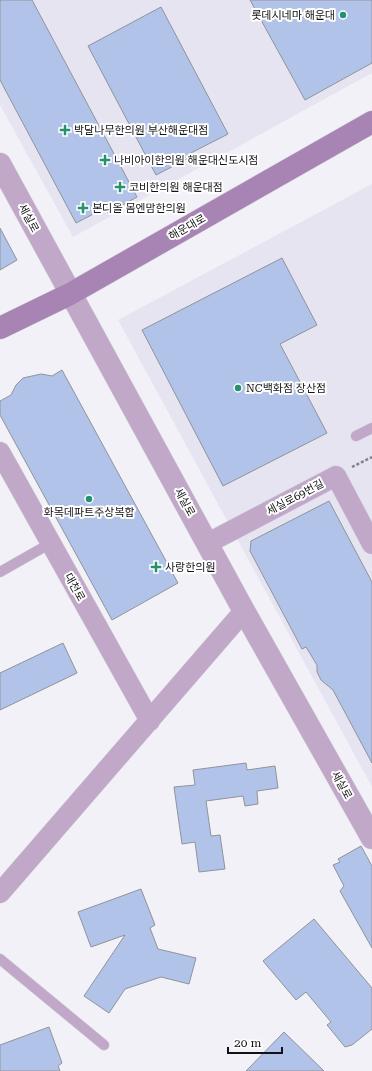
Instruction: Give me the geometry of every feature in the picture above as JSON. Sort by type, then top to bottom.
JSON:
[{"type":"main road","name":"해운대로","points":[[0,328],[70,294],[372,122]]},
{"type":"street","name":"세실로","points":[[0,164],[244,611],[372,838]]},
{"type":"street","name":"대천로","points":[[0,452],[150,721]]},
{"type":"street","name":"세실로69번길","points":[[208,543],[336,476],[372,544]]},
{"type":"street","points":[[0,892],[244,611]]},
{"type":"lane","points":[[356,436],[372,428]]},
{"type":"lane","points":[[0,572],[51,543]]},
{"type":"lane","points":[[0,960],[104,1045]]},
{"type":"shaded area","points":[[0,0],[372,0],[372,73],[73,237],[0,105]]},
{"type":"shaded area","points":[[372,184],[372,787],[118,320]]},
{"type":"building","points":[[0,0],[32,0],[137,197],[108,213],[105,208],[76,223],[0,80]]},
{"type":"building","points":[[250,0],[372,0],[372,63],[305,100]]},
{"type":"building","points":[[161,7],[228,134],[185,156],[187,159],[156,175],[88,46]]},
{"type":"building","points":[[0,228],[17,260],[0,270]]},
{"type":"building","name":"NC백화점 장산점","points":[[282,258],[317,325],[280,344],[327,433],[223,486],[142,330]]},
{"type":"building","name":"화목데파트주상복합","points":[[62,370],[178,583],[112,620],[0,415],[0,401],[11,395],[16,385],[23,378],[41,374],[52,376]]},
{"type":"building","points":[[329,501],[372,582],[372,763],[333,690],[321,680],[317,672],[317,665],[306,647],[302,649],[250,551],[251,541]]},
{"type":"building","points":[[63,643],[77,673],[0,710],[0,673]]},
{"type":"building","points":[[246,763],[247,770],[275,766],[278,788],[257,791],[258,804],[245,806],[243,796],[206,801],[211,836],[220,835],[225,869],[199,872],[195,842],[182,844],[174,787],[195,785],[193,770]]},
{"type":"building","points":[[361,846],[372,866],[372,948],[340,891],[344,886],[333,865],[340,862],[338,859]]},
{"type":"building","points":[[141,889],[155,925],[150,928],[158,949],[196,958],[189,984],[161,977],[125,989],[109,1013],[84,996],[125,935],[91,947],[78,912]]},
{"type":"building","points":[[314,919],[372,988],[372,1029],[352,1045],[345,1047],[327,1025],[331,1022],[306,992],[296,1000],[263,961]]},
{"type":"building","points":[[49,1027],[62,1063],[58,1066],[60,1071],[0,1071],[0,1045]]},
{"type":"building","points":[[284,1032],[324,1071],[246,1071]]},
{"type":"place","name":"롯데시네마 해운대","points":[[343,15]]},
{"type":"place","name":"박달나무한의원 부산해운대점","points":[[65,130]]},
{"type":"place","name":"나비아이한의원 해운대신도시점","points":[[105,160]]},
{"type":"place","name":"코비한의원 해운대점","points":[[120,187]]},
{"type":"place","name":"본디올 몸엔맘한의원","points":[[83,208]]},
{"type":"place","name":"NC백화점 장산점","points":[[238,388]]},
{"type":"place","name":"화목데파트주상복합","points":[[89,499]]},
{"type":"place","name":"사랑한의원","points":[[156,567]]}]
